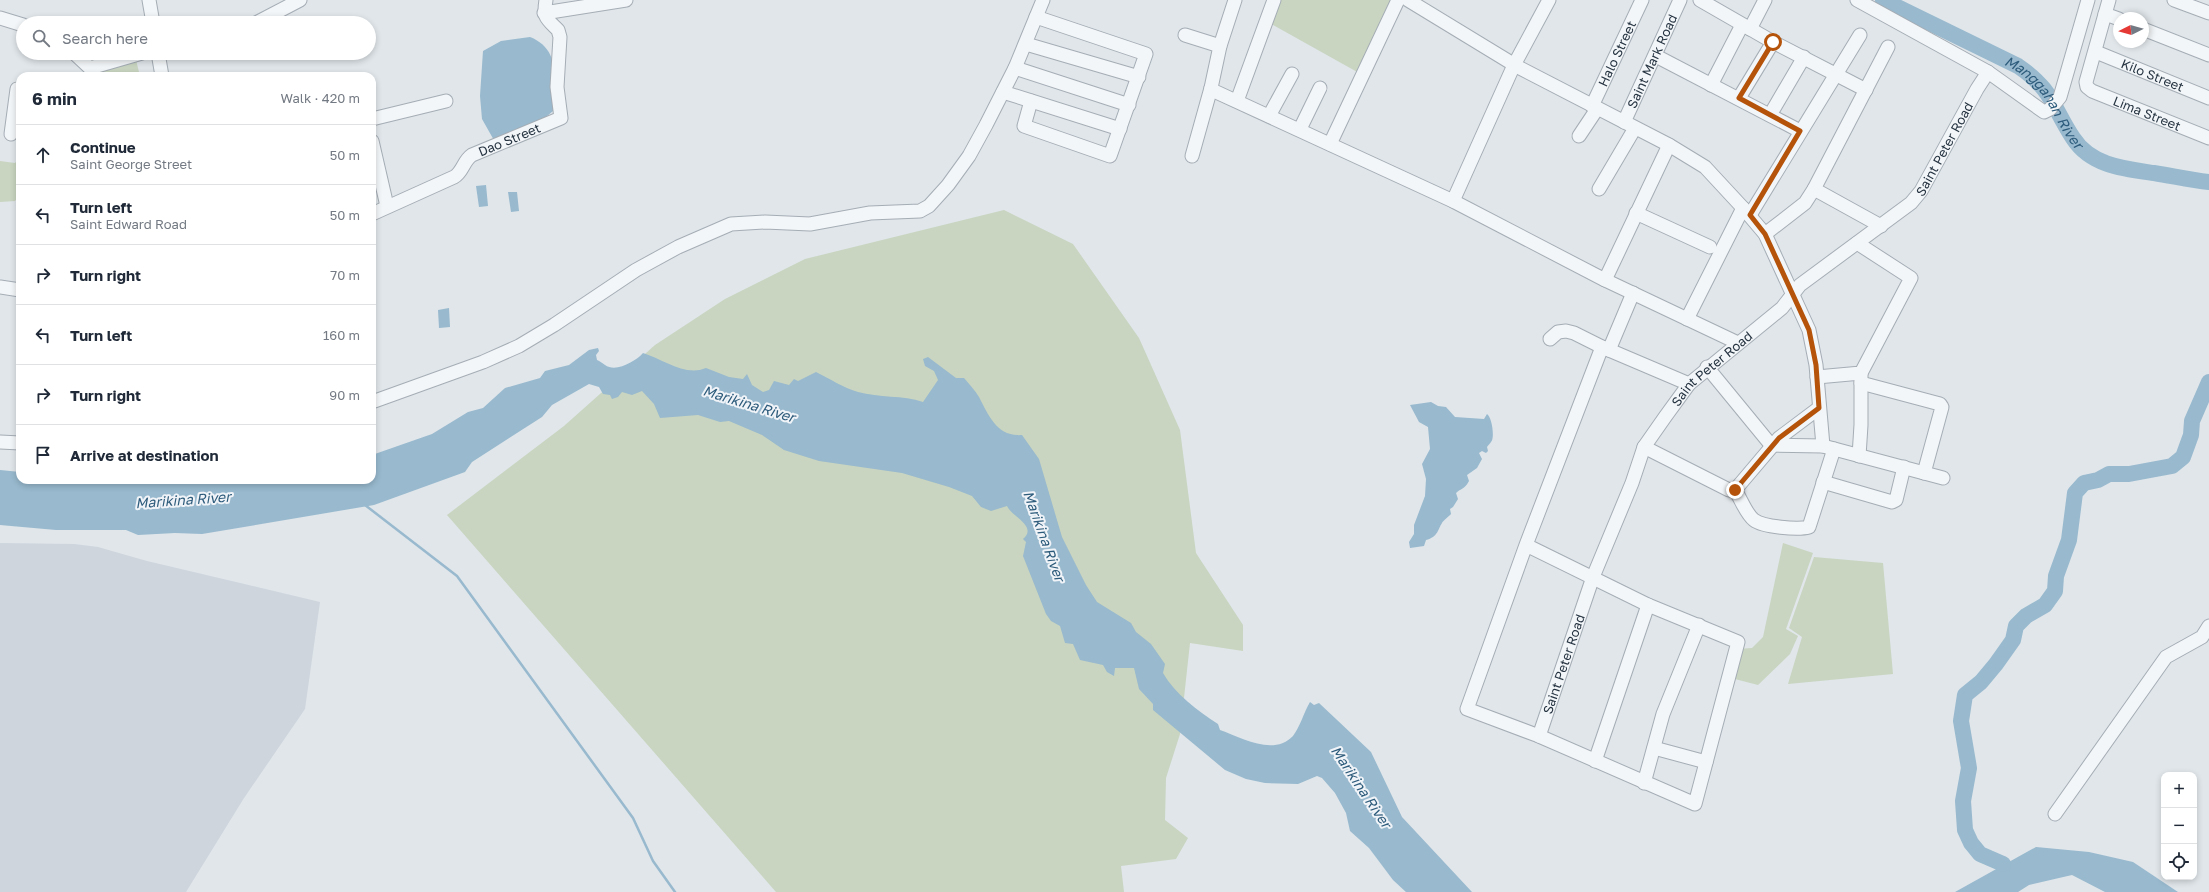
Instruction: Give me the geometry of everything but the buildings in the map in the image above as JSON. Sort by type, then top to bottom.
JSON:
[{"type":"street","points":[[149,0],[152,16]]},
{"type":"street","points":[[269,16],[300,0]]},
{"type":"street","points":[[546,11],[626,0]]},
{"type":"street","points":[[376,401],[483,362],[519,346],[554,325],[636,270],[678,247],[731,224],[765,222],[810,224],[870,213],[920,211],[929,206],[969,156],[1015,68],[1043,0]]},
{"type":"street","points":[[1192,156],[1211,88],[1220,46],[1235,0]]},
{"type":"street","points":[[1237,101],[1274,0]]},
{"type":"street","points":[[1330,144],[1398,0]]},
{"type":"street","points":[[1408,0],[1514,65],[1594,108],[1669,145],[1705,168],[1746,211],[1765,234],[1809,330],[1818,377],[1819,408],[1829,448],[1824,482],[1809,527],[1771,526],[1754,520],[1735,490]]},
{"type":"street","points":[[1453,201],[1514,65],[1549,0]]},
{"type":"street","name":"Halo Street","points":[[1579,136],[1594,108],[1642,0]]},
{"type":"street","name":"Saint Mark Road","points":[[1599,189],[1630,125],[1656,56],[1680,0]]},
{"type":"street","points":[[1711,85],[1746,27],[1766,0]]},
{"type":"street","points":[[1857,0],[1988,72],[2044,112],[2050,109],[2060,97],[2088,0]]},
{"type":"street","points":[[2096,52],[2109,0]]},
{"type":"street","points":[[2174,0],[2209,14]]},
{"type":"street","points":[[1708,2],[1746,27],[1804,57],[1834,75],[1866,90]]},
{"type":"street","name":"Dao Street","points":[[376,212],[454,177],[460,171],[465,160],[472,155],[561,118],[558,87],[560,37],[558,30],[546,11]]},
{"type":"street","points":[[2105,14],[2113,17]]},
{"type":"street","points":[[1031,101],[1024,126],[1110,156],[1130,104],[1146,54],[1036,17]]},
{"type":"street","points":[[0,18],[16,23]]},
{"type":"street","points":[[2149,31],[2209,54]]},
{"type":"street","points":[[1185,35],[1220,46]]},
{"type":"street","points":[[1687,319],[1746,211],[1800,131],[1860,35]]},
{"type":"street","points":[[1739,98],[1773,42]]},
{"type":"street","points":[[1026,44],[1139,77]]},
{"type":"street","points":[[1765,234],[1805,202],[1814,189],[1888,47]]},
{"type":"street","name":"Lima Street","points":[[2096,52],[2086,82],[2087,87],[2092,92],[2209,138]]},
{"type":"street","name":"Kilo Street","points":[[2096,52],[2209,98]]},
{"type":"street","points":[[1656,56],[1800,131]]},
{"type":"street","points":[[1770,115],[1804,57]]},
{"type":"street","points":[[81,60],[90,68],[118,60]]},
{"type":"street","points":[[159,60],[161,72]]},
{"type":"street","points":[[1015,68],[1130,104]]},
{"type":"street","name":"Saint Peter Road","points":[[1539,736],[1593,577],[1632,483],[1644,447],[1689,384],[1707,367],[1782,308],[1800,285],[1911,203],[1921,191],[1977,89],[1988,72]]},
{"type":"street","points":[[1269,116],[1292,74]]},
{"type":"street","points":[[1211,88],[1453,201],[1605,280],[1738,343]]},
{"type":"street","points":[[1300,129],[1320,88]]},
{"type":"street","points":[[1003,92],[1120,130]]},
{"type":"street","points":[[10,134],[16,95]]},
{"type":"street","points":[[376,118],[446,102]]},
{"type":"street","points":[[1605,280],[1669,145]]},
{"type":"street","points":[[376,158],[387,206]]},
{"type":"street","points":[[1814,189],[1881,226]]},
{"type":"street","points":[[1636,213],[1710,247]]},
{"type":"street","points":[[1857,243],[1911,278],[1861,378],[1861,425],[1859,456]]},
{"type":"street","points":[[0,287],[16,289]]},
{"type":"street","points":[[1526,545],[1648,604],[1738,642],[1696,804],[1644,783],[1539,736],[1467,709],[1526,545],[1606,349],[1633,293]]},
{"type":"street","points":[[1550,339],[1558,332],[1566,331],[1689,384]]},
{"type":"street","points":[[1707,367],[1771,445],[1829,448],[1943,478]]},
{"type":"street","points":[[1818,377],[1861,378],[1940,404],[1942,407],[1924,473]]},
{"type":"street","points":[[1735,490],[1771,445],[1819,408]]},
{"type":"street","points":[[0,442],[16,443]]},
{"type":"street","points":[[1644,447],[1729,490],[1735,490]]},
{"type":"street","points":[[1824,482],[1892,502],[1896,500],[1904,467]]},
{"type":"street","points":[[1595,761],[1648,604]]},
{"type":"street","points":[[1644,783],[1663,714],[1699,625]]},
{"type":"street","points":[[2055,814],[2166,657],[2202,637],[2209,626]]},
{"type":"street","points":[[1654,748],[1706,762]]},
{"type":"shaded area","points":[[0,543],[74,544],[98,547],[147,561],[320,602],[305,709],[244,798],[186,892],[0,892]]},
{"type":"green space","points":[[1272,0],[1394,0],[1359,73],[1266,21]]},
{"type":"green space","points":[[124,60],[136,60],[139,72],[93,72]]},
{"type":"green space","points":[[0,161],[15,163],[16,162],[16,200],[15,201],[0,202]]},
{"type":"green space","points":[[1004,210],[1073,244],[1139,338],[1180,430],[1196,553],[1243,625],[1243,651],[1190,643],[1180,734],[1166,778],[1165,820],[1188,838],[1176,859],[1121,866],[1124,892],[776,892],[447,515],[564,426],[655,345],[725,299],[805,259]]},
{"type":"green space","points":[[1783,543],[1813,553],[1786,629],[1798,636],[1790,654],[1758,685],[1731,678],[1737,649],[1752,648],[1763,637]]},
{"type":"green space","points":[[1814,557],[1883,563],[1893,674],[1788,684],[1802,637],[1789,628]]},
{"type":"water","points":[[530,37],[540,42],[552,58],[555,78],[553,111],[539,123],[495,142],[482,119],[480,96],[483,51],[501,41]]},
{"type":"water","points":[[486,185],[488,206],[479,207],[476,186]]},
{"type":"water","points":[[508,192],[517,192],[519,211],[511,212]]},
{"type":"water","points":[[449,308],[450,327],[439,328],[438,310]]},
{"type":"water","name":"Marikina River","points":[[598,348],[599,351],[596,355],[597,360],[605,365],[615,368],[626,365],[643,353],[682,369],[698,370],[706,368],[729,377],[743,379],[747,374],[752,385],[763,392],[769,390],[774,381],[789,385],[794,379],[798,381],[816,372],[842,386],[858,392],[907,398],[923,402],[938,380],[934,371],[925,366],[923,359],[928,357],[956,378],[964,378],[974,389],[990,418],[995,424],[1006,433],[1022,435],[1039,459],[1062,537],[1086,585],[1097,602],[1131,623],[1136,632],[1151,644],[1165,664],[1163,673],[1180,695],[1195,708],[1218,724],[1220,730],[1247,741],[1267,745],[1276,745],[1285,742],[1293,736],[1310,702],[1314,705],[1319,703],[1371,752],[1402,817],[1472,892],[1406,892],[1393,880],[1369,848],[1350,831],[1346,813],[1335,793],[1322,778],[1317,776],[1298,784],[1265,783],[1246,779],[1225,770],[1153,710],[1153,704],[1139,689],[1134,668],[1115,668],[1114,676],[1107,672],[1103,665],[1080,660],[1073,644],[1065,643],[1060,626],[1051,621],[1046,614],[1023,556],[1026,542],[1023,539],[1028,530],[1007,506],[991,511],[981,507],[972,496],[949,487],[902,473],[819,461],[784,450],[762,435],[729,421],[720,422],[698,415],[660,418],[654,404],[642,391],[632,395],[622,392],[618,397],[612,399],[610,395],[603,394],[599,387],[589,384],[552,405],[542,417],[472,462],[465,472],[374,505],[202,534],[175,533],[138,535],[126,530],[56,530],[0,525],[0,470],[16,472],[16,484],[376,484],[376,454],[432,434],[468,412],[483,408],[505,388],[540,378],[545,371],[569,365],[589,350]]},
{"type":"water","points":[[1431,402],[1438,406],[1446,407],[1455,417],[1484,419],[1487,414],[1492,423],[1493,436],[1487,447],[1488,451],[1486,453],[1482,451],[1479,453],[1482,459],[1477,468],[1467,475],[1469,481],[1467,484],[1456,493],[1458,499],[1450,509],[1451,514],[1443,522],[1437,533],[1430,539],[1426,540],[1424,546],[1410,548],[1409,542],[1414,534],[1414,525],[1425,496],[1426,479],[1422,464],[1430,449],[1428,427],[1419,422],[1410,405]]},
{"type":"water","points":[[2036,847],[2089,852],[2133,862],[2178,892],[2105,892],[2072,875],[2029,885],[2018,892],[1955,892]]},
{"type":"waterway","name":"Manggahan River","points":[[1883,0],[2018,66],[2030,75],[2051,99],[2073,138],[2089,155],[2120,168],[2209,182]]},
{"type":"waterway","name":"Manggahan River","points":[[2003,864],[1980,854],[1971,843],[1965,830],[1963,801],[1969,768],[1961,721],[1965,695],[1981,682],[1996,664],[2013,640],[2016,626],[2026,616],[2045,605],[2055,591],[2056,576],[2069,540],[2075,493],[2084,483],[2098,480],[2109,474],[2129,474],[2172,466],[2183,457],[2191,435],[2192,421],[2209,382]]},
{"type":"waterway","points":[[365,505],[457,576],[633,818],[653,861],[675,892]]},
{"type":"route","points":[[1735,490],[1771,445],[1819,408],[1818,377],[1809,330],[1765,234],[1750,215],[1800,131],[1739,98],[1773,42]]}]
